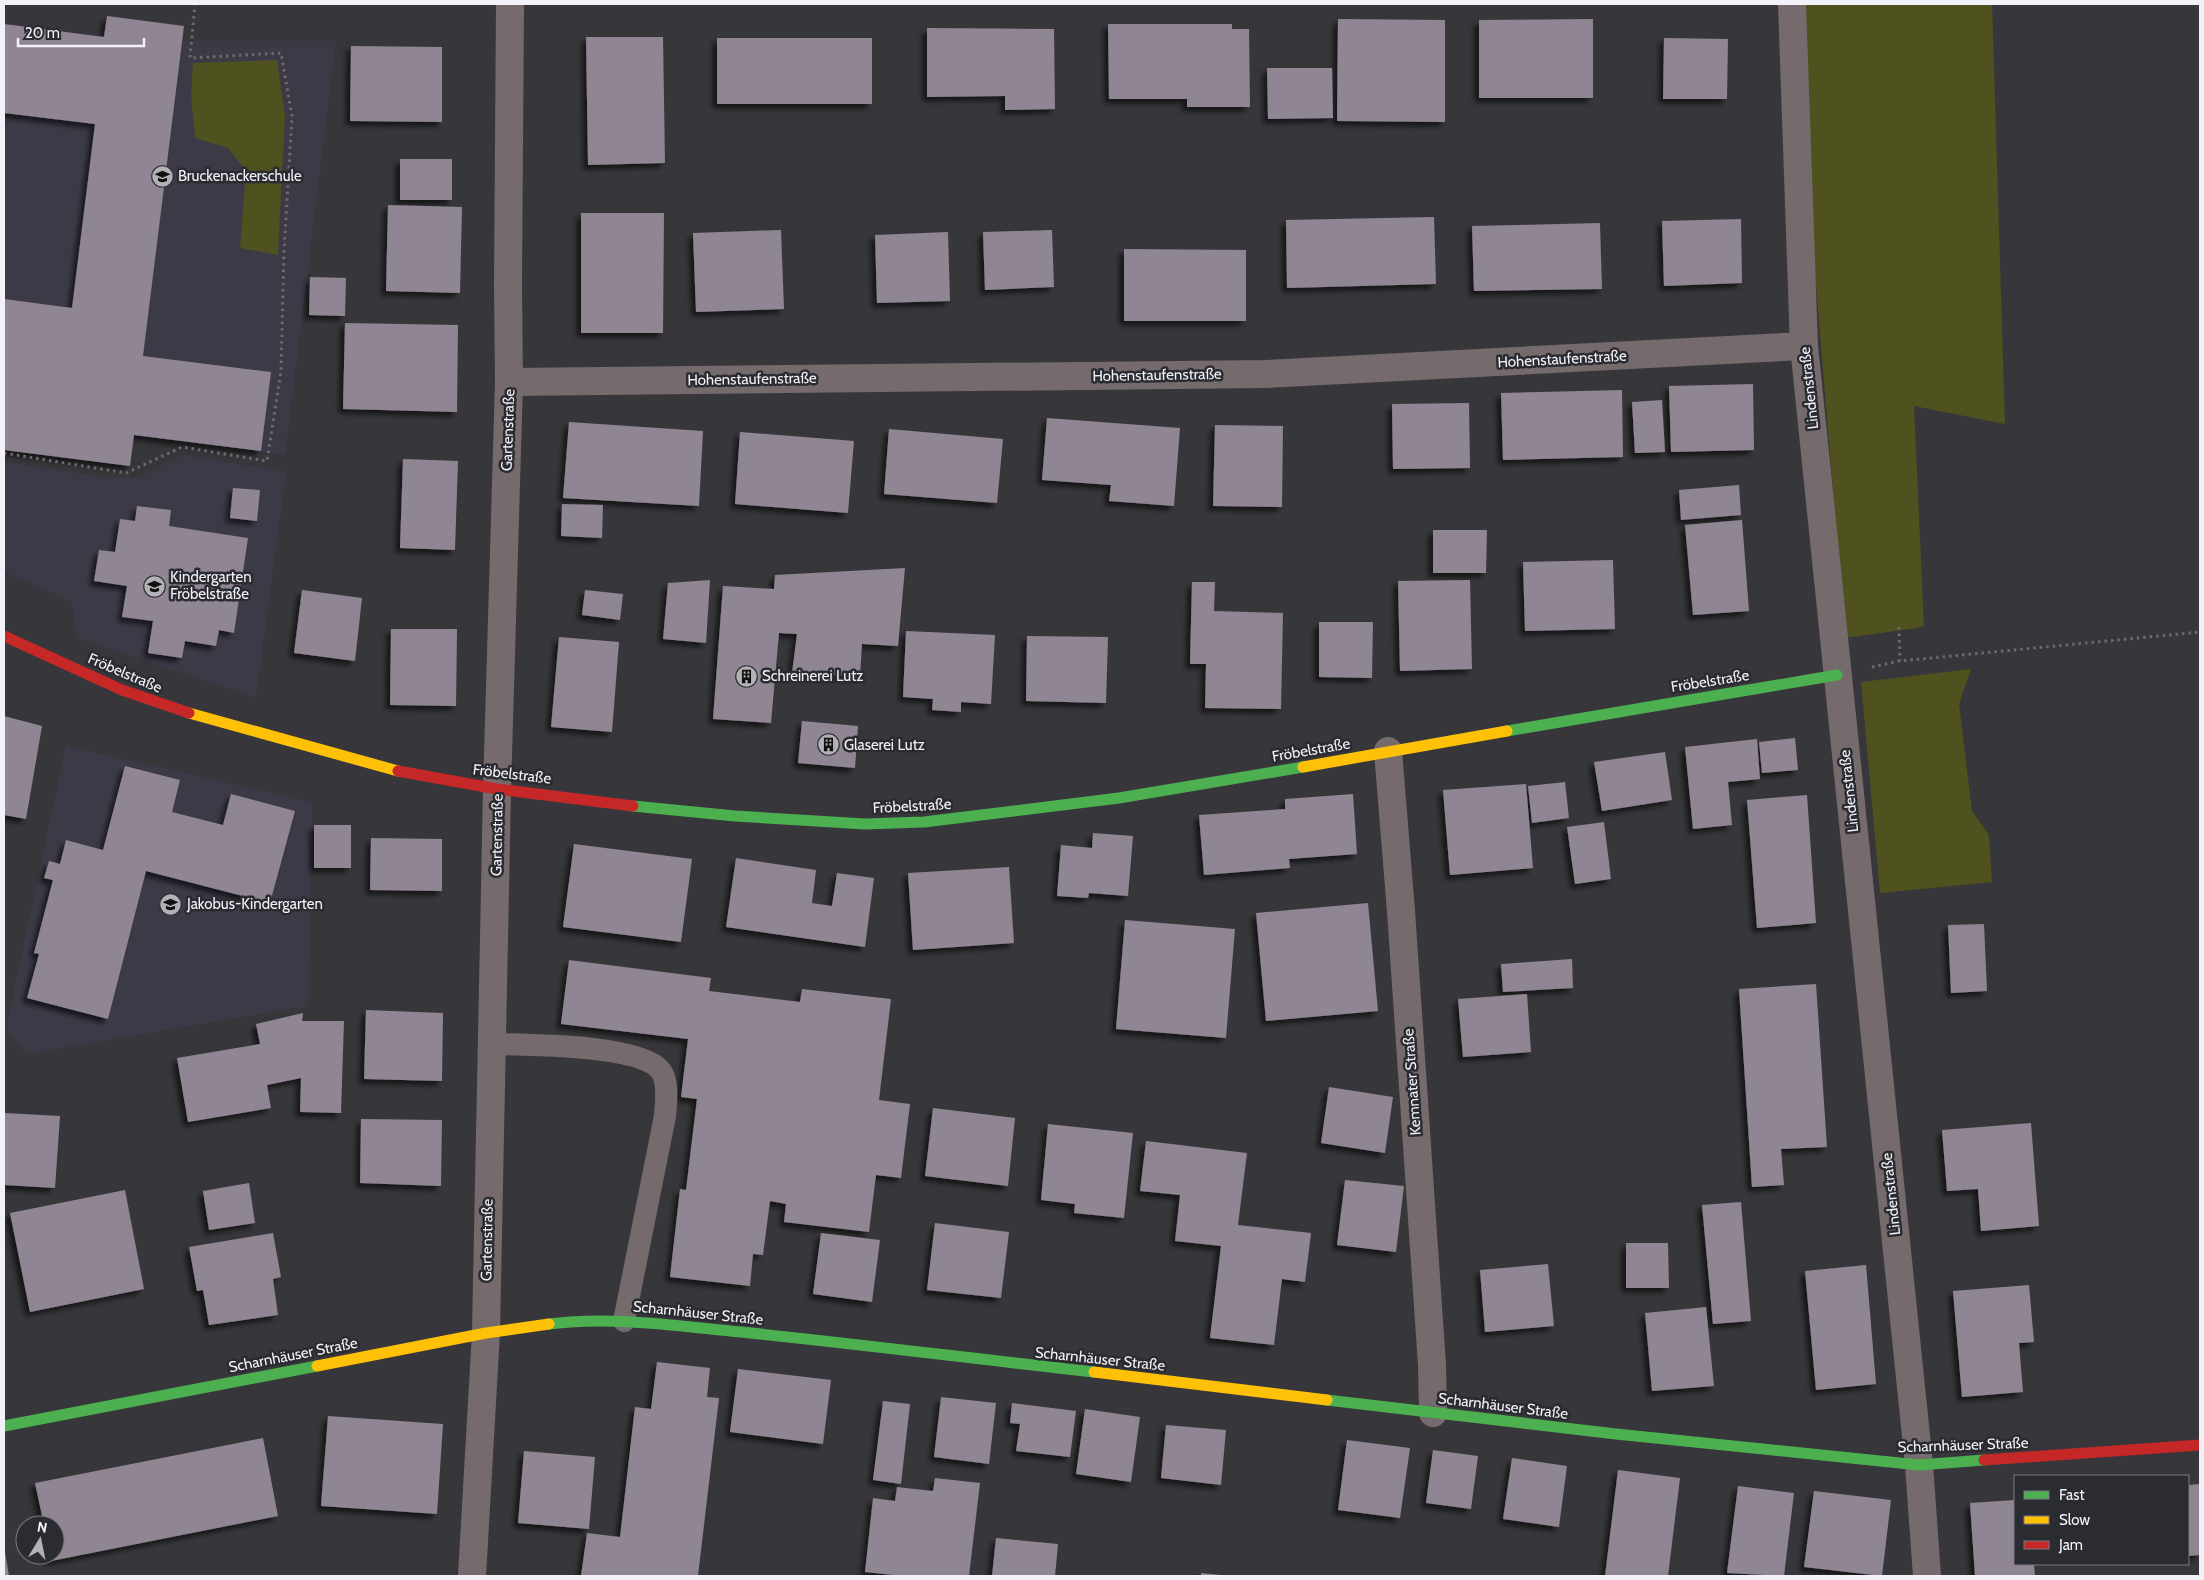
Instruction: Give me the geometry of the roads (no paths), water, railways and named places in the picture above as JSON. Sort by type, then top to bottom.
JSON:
[{"type":"street","name":"Gartenstraße","points":[[472,1576],[486,1333],[497,788],[509,382],[510,4]]},
{"type":"street","name":"Lindenstraße","points":[[1792,4],[1804,346],[1919,1465],[1928,1576]]},
{"type":"street","name":"Hohenstaufenstraße","points":[[509,382],[1266,374],[1804,346]]},
{"type":"street","name":"Fröbelstraße","points":[[4,636],[122,690],[172,709],[399,771],[497,788],[754,818],[865,824],[924,822],[1120,798],[1838,675]]},
{"type":"street","name":"Kemnater Straße","points":[[1388,751],[1401,911],[1432,1365],[1433,1413]]},
{"type":"street","name":"Scharnhäuser Straße","points":[[4,1426],[486,1333],[582,1320],[624,1321],[791,1337],[1738,1448],[1919,1465],[2200,1445]]},
{"type":"lane","points":[[492,1044],[611,1052],[645,1059],[661,1071],[666,1089],[665,1116],[624,1321]]},
{"type":"place","name":"Bruckenackerschule","points":[[162,176]]},
{"type":"place","name":"Kindergarten Fröbelstraße","points":[[154,586]]},
{"type":"place","name":"Schreinerei Lutz","points":[[746,676]]},
{"type":"place","name":"Glaserei Lutz","points":[[828,745]]},
{"type":"place","name":"Jakobus-Kindergarten","points":[[171,904]]}]
